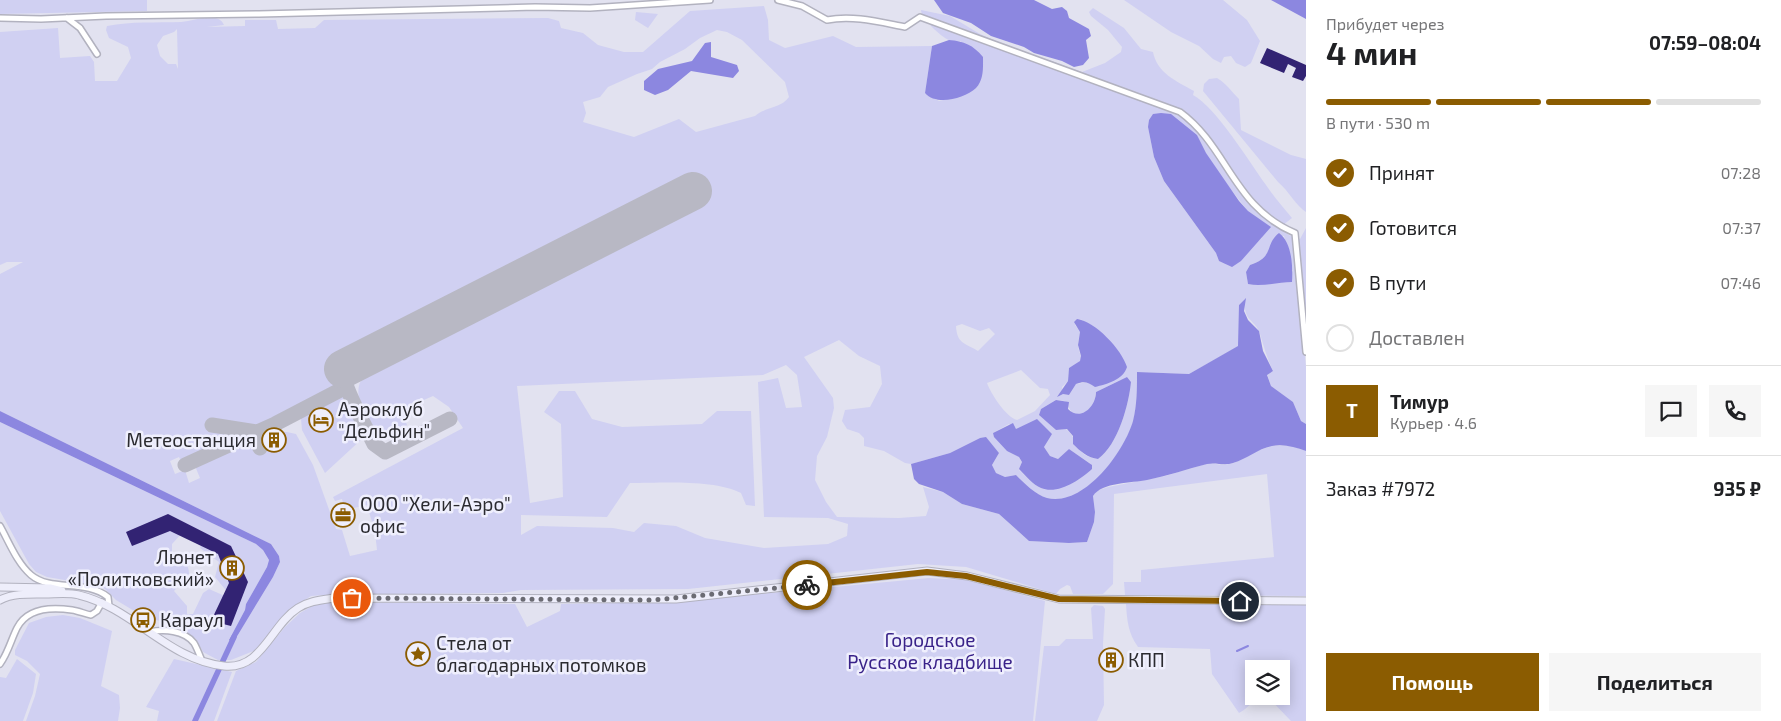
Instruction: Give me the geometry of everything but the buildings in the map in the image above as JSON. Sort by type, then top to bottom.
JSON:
[{"type":"street","points":[[0,18],[41,20],[536,7],[590,8],[710,0]]},
{"type":"street","points":[[778,0],[802,6],[827,20],[838,17],[905,27],[920,17],[1180,112],[1196,125],[1246,196],[1260,212],[1278,225],[1295,233],[1306,352]]},
{"type":"street","points":[[66,18],[80,28],[98,54]]},
{"type":"street","points":[[0,526],[19,560],[30,574],[38,580],[47,583],[78,585],[96,590],[108,597],[105,604],[91,615],[66,610],[40,610],[30,613],[23,618],[0,664]]},
{"type":"street","points":[[0,588],[50,588],[77,594],[105,604],[176,650],[202,662],[225,666],[235,666],[252,659],[284,620],[297,608],[315,600],[334,598],[676,599],[927,572],[966,576],[1059,599],[1306,601]]},
{"type":"street","points":[[3,599],[77,594]]},
{"type":"street","points":[[150,632],[164,628],[190,640],[194,644],[202,662]]},
{"type":"green space","points":[[0,0],[147,0],[147,11],[0,14]]},
{"type":"green space","points":[[1124,0],[1223,0],[1247,20],[1260,41],[1251,63],[1245,67],[1236,63],[1231,56],[1224,57],[1221,63],[1213,59],[1199,46],[1171,32]]},
{"type":"green space","points":[[764,6],[768,20],[769,40],[785,48],[833,36],[856,47],[932,46],[925,93],[939,101],[959,96],[961,41],[949,40],[941,35],[928,22],[921,10],[950,16],[980,34],[1020,54],[1049,60],[1082,72],[1105,63],[1121,52],[1122,47],[1108,30],[1091,16],[1089,12],[1093,8],[1124,28],[1141,49],[1153,52],[1163,71],[1174,80],[1194,91],[1193,95],[1212,111],[1232,136],[1292,218],[1283,225],[1287,233],[1300,239],[1306,228],[1306,318],[1301,321],[1306,367],[1306,424],[1301,421],[1293,402],[1271,386],[1267,374],[1273,371],[1258,329],[1246,312],[1245,299],[1239,305],[1239,346],[1189,374],[1137,372],[1137,391],[1133,422],[1128,435],[1112,462],[1088,486],[1075,494],[1061,499],[1047,498],[1034,492],[1016,475],[1005,477],[996,473],[992,465],[999,453],[988,440],[980,438],[950,453],[911,464],[905,463],[884,451],[864,446],[864,438],[859,433],[847,429],[842,421],[845,410],[870,407],[882,384],[880,366],[859,356],[839,340],[804,357],[833,398],[834,408],[827,437],[817,456],[815,480],[826,502],[837,517],[899,518],[926,516],[929,507],[923,487],[943,492],[962,504],[999,514],[1029,541],[1087,542],[1094,522],[1093,496],[1096,491],[1165,476],[1209,463],[1223,465],[1234,463],[1250,453],[1272,446],[1292,446],[1306,451],[1306,596],[1125,595],[1124,582],[1141,582],[1141,570],[1274,557],[1267,474],[1114,494],[1113,584],[1103,594],[1073,594],[1070,586],[1067,585],[1056,594],[966,567],[918,564],[688,589],[521,590],[503,593],[323,595],[311,596],[288,611],[256,650],[231,660],[218,660],[203,652],[196,639],[181,629],[161,621],[146,618],[116,600],[100,586],[47,577],[36,572],[29,564],[0,511],[0,422],[256,544],[263,550],[269,560],[267,567],[246,604],[245,610],[229,640],[233,643],[280,562],[279,556],[271,544],[0,411],[0,274],[23,262],[7,262],[0,265],[0,32],[58,28],[60,58],[90,56],[94,62],[95,81],[117,81],[131,58],[128,47],[109,38],[106,30],[107,26],[116,24],[181,22],[202,18],[215,18],[222,21],[224,25],[207,27],[245,26],[245,20],[276,20],[278,29],[315,28],[324,20],[548,18],[559,21],[561,28],[583,33],[598,45],[624,52],[643,52],[690,11]],"holes":[[[177,29],[178,69],[176,64],[168,64],[160,56],[157,45],[163,36]],[[717,30],[727,32],[742,40],[785,82],[789,97],[782,104],[764,110],[755,116],[696,132],[679,119],[634,137],[583,122],[586,113],[583,102],[600,97],[608,87],[652,69],[660,62]],[[1148,127],[1197,135],[1212,165],[1247,210],[1262,238],[1249,251],[1219,261],[1216,253],[1164,181],[1154,157]],[[695,174],[707,199],[364,376],[358,390],[359,397],[364,412],[376,432],[383,429],[387,436],[407,425],[401,410],[433,396],[449,407],[463,428],[333,497],[335,501],[342,499],[345,510],[367,505],[375,532],[377,550],[350,556],[342,530],[336,529],[313,465],[296,434],[271,432],[234,442],[199,459],[195,466],[200,478],[189,483],[185,470],[175,474],[170,461],[179,457],[182,463],[298,410],[339,388],[326,363]],[[1284,236],[1293,271],[1272,282],[1248,284],[1246,272],[1250,265],[1260,261],[1270,247],[1274,237]],[[1080,319],[1095,327],[1118,351],[1089,382],[1076,384],[1069,395],[1063,394],[1062,387],[1068,381],[1069,368],[1081,360],[1078,344],[1080,331],[1075,325]],[[962,324],[980,331],[989,328],[995,334],[978,351],[960,340],[956,326]],[[786,365],[797,375],[802,407],[786,408],[778,378],[758,382],[764,517],[828,518],[848,524],[847,536],[828,544],[764,548],[705,538],[676,526],[644,523],[634,532],[613,528],[537,526],[521,535],[521,515],[607,517],[630,483],[687,483],[717,486],[741,493],[746,505],[755,506],[751,411],[717,411],[702,424],[622,427],[592,419],[575,391],[559,391],[544,412],[561,424],[563,497],[530,503],[517,386],[763,375]],[[1021,370],[1040,388],[1048,389],[1050,395],[1035,411],[1017,420],[1004,410],[987,383]],[[1127,377],[1131,382],[1128,401],[1117,434],[1105,453],[1098,459],[1090,457],[1081,451],[1066,429],[1056,430],[1039,415],[1041,409],[1056,400],[1065,401],[1072,413],[1077,414],[1082,414],[1089,409],[1094,401],[1096,392]],[[1009,424],[1016,429],[1048,439],[1044,447],[1050,456],[1058,459],[1069,449],[1091,464],[1092,469],[1068,483],[1046,489],[1035,485],[1019,470],[1022,462],[1019,457],[1011,452],[993,433]],[[184,531],[203,538],[200,548],[219,562],[215,577],[229,594],[227,597],[209,589],[203,593],[193,614],[187,614],[187,606],[174,591],[189,574],[188,567],[184,561],[172,554],[172,544]]]},
{"type":"green space","points":[[636,12],[658,14],[648,28],[635,20]]},
{"type":"green space","points":[[1217,78],[1239,99],[1241,130],[1291,155],[1306,159],[1306,212],[1278,182],[1203,91],[1204,84],[1209,79]]},
{"type":"green space","points":[[336,396],[343,396],[345,400],[340,403],[344,411],[350,409],[363,438],[325,473],[302,430],[301,419],[305,412]]},
{"type":"green space","name":"Городское Русское кладбище","points":[[929,578],[967,580],[1045,601],[1033,721],[217,721],[236,671],[256,662],[285,627],[300,613],[314,605],[334,602],[515,604],[527,627],[560,611],[561,604],[673,602]]},
{"type":"green space","points":[[1126,604],[1306,604],[1306,721],[1291,721],[1276,705],[1290,705],[1290,660],[1245,660],[1245,705],[1250,705],[1239,713],[1212,674],[1210,649],[1138,647],[1130,631]]},
{"type":"green space","points":[[1094,605],[1103,606],[1105,609],[1103,644],[1104,705],[1097,721],[1035,721],[1044,646],[1059,646],[1066,639],[1093,639],[1091,608]]},
{"type":"green space","points":[[63,615],[80,618],[112,631],[101,686],[119,695],[118,721],[26,721],[40,674],[27,661],[15,655],[15,650],[29,623],[46,617]]},
{"type":"green space","points":[[17,659],[36,674],[33,693],[23,721],[0,721],[0,677],[6,678]]},
{"type":"green space","points":[[174,659],[232,672],[214,721],[157,721],[159,711],[146,707]]},
{"type":"shaded area","points":[[934,0],[1034,0],[1052,9],[1062,7],[1067,11],[1069,18],[1089,29],[1091,36],[1086,40],[1089,58],[1083,65],[1074,67],[1062,61],[1034,53],[1024,47],[991,36],[971,23],[943,13]]},
{"type":"shaded area","points":[[1271,0],[1306,0],[1306,19]]},
{"type":"shaded area","points":[[949,40],[968,44],[976,49],[983,57],[982,77],[979,85],[965,95],[950,100],[936,99],[925,93],[932,46]]},
{"type":"shaded area","points":[[711,42],[711,57],[737,65],[739,71],[733,78],[691,71],[668,90],[655,95],[644,90],[644,81],[658,69],[692,61],[705,43]]},
{"type":"shaded area","points":[[1153,114],[1171,114],[1197,135],[1206,153],[1239,201],[1248,211],[1271,227],[1241,261],[1232,267],[1219,261],[1216,253],[1164,181],[1154,157],[1148,127],[1149,120]]},
{"type":"shaded area","points":[[1279,233],[1287,242],[1289,249],[1292,262],[1292,282],[1248,284],[1246,272],[1250,265],[1258,262],[1266,255],[1274,237]]},
{"type":"shaded area","points":[[1246,298],[1244,311],[1248,320],[1259,331],[1263,351],[1273,371],[1267,375],[1271,386],[1293,402],[1301,421],[1306,424],[1306,451],[1289,446],[1272,446],[1233,463],[1207,464],[1141,481],[1103,488],[1093,496],[1094,522],[1087,542],[1029,541],[999,514],[962,504],[943,492],[919,484],[914,479],[911,464],[950,453],[980,438],[986,437],[999,453],[992,465],[996,473],[1005,477],[1016,475],[1034,492],[1047,498],[1061,499],[1075,494],[1100,475],[1112,461],[1128,434],[1135,409],[1137,372],[1189,374],[1238,346],[1239,305]]},
{"type":"shaded area","points":[[1077,319],[1092,325],[1107,337],[1120,353],[1127,367],[1122,375],[1109,383],[1095,387],[1086,382],[1079,383],[1076,384],[1069,395],[1063,394],[1057,397],[1068,381],[1069,368],[1080,361],[1081,356],[1078,345],[1080,332],[1074,322]]},
{"type":"shaded area","points":[[1127,377],[1131,382],[1125,412],[1117,434],[1105,453],[1098,459],[1081,452],[1073,444],[1073,436],[1067,429],[1056,430],[1039,415],[1041,409],[1056,400],[1069,402],[1068,409],[1073,413],[1083,413],[1091,407],[1096,392]]},
{"type":"shaded area","points":[[0,411],[271,544],[279,556],[280,562],[233,643],[229,640],[245,610],[246,604],[267,567],[269,560],[263,550],[256,544],[0,422]]},
{"type":"shaded area","points":[[1037,419],[1052,434],[1044,447],[1050,456],[1058,459],[1069,449],[1092,465],[1092,469],[1075,482],[1054,490],[1041,488],[1032,483],[1019,469],[1022,462],[1019,457],[1007,451],[994,437],[993,433],[1013,423],[1016,429]]},
{"type":"waterway","points":[[195,721],[234,637]]},
{"type":"waterway","points":[[1237,651],[1248,646]]},
{"type":"taxiway","points":[[343,369],[343,376],[350,395],[374,444],[385,452],[450,419]]},
{"type":"taxiway","points":[[185,465],[275,424],[346,387]]},
{"type":"taxiway","points":[[212,425],[257,432],[256,441],[260,448]]},
{"type":"runway","points":[[343,369],[693,191]]},
{"type":"way so far","points":[[352,598],[653,600],[807,585]]},
{"type":"place","name":"Аэроклуб \"Дельфин\"","points":[[321,420]]},
{"type":"place","name":"Метеостанция","points":[[274,440]]},
{"type":"place","name":"ООО \"Хели-Аэро\" офис","points":[[343,515]]},
{"type":"place","name":"Люнет «Политковский»","points":[[232,568]]},
{"type":"place","name":"Караул","points":[[143,620]]},
{"type":"place","name":"Стела от благодарных потомков","points":[[418,654]]},
{"type":"place","name":"КПП","points":[[1111,660]]},
{"type":"route","points":[[807,585],[907,573],[944,572],[1059,599],[1240,601]]}]
